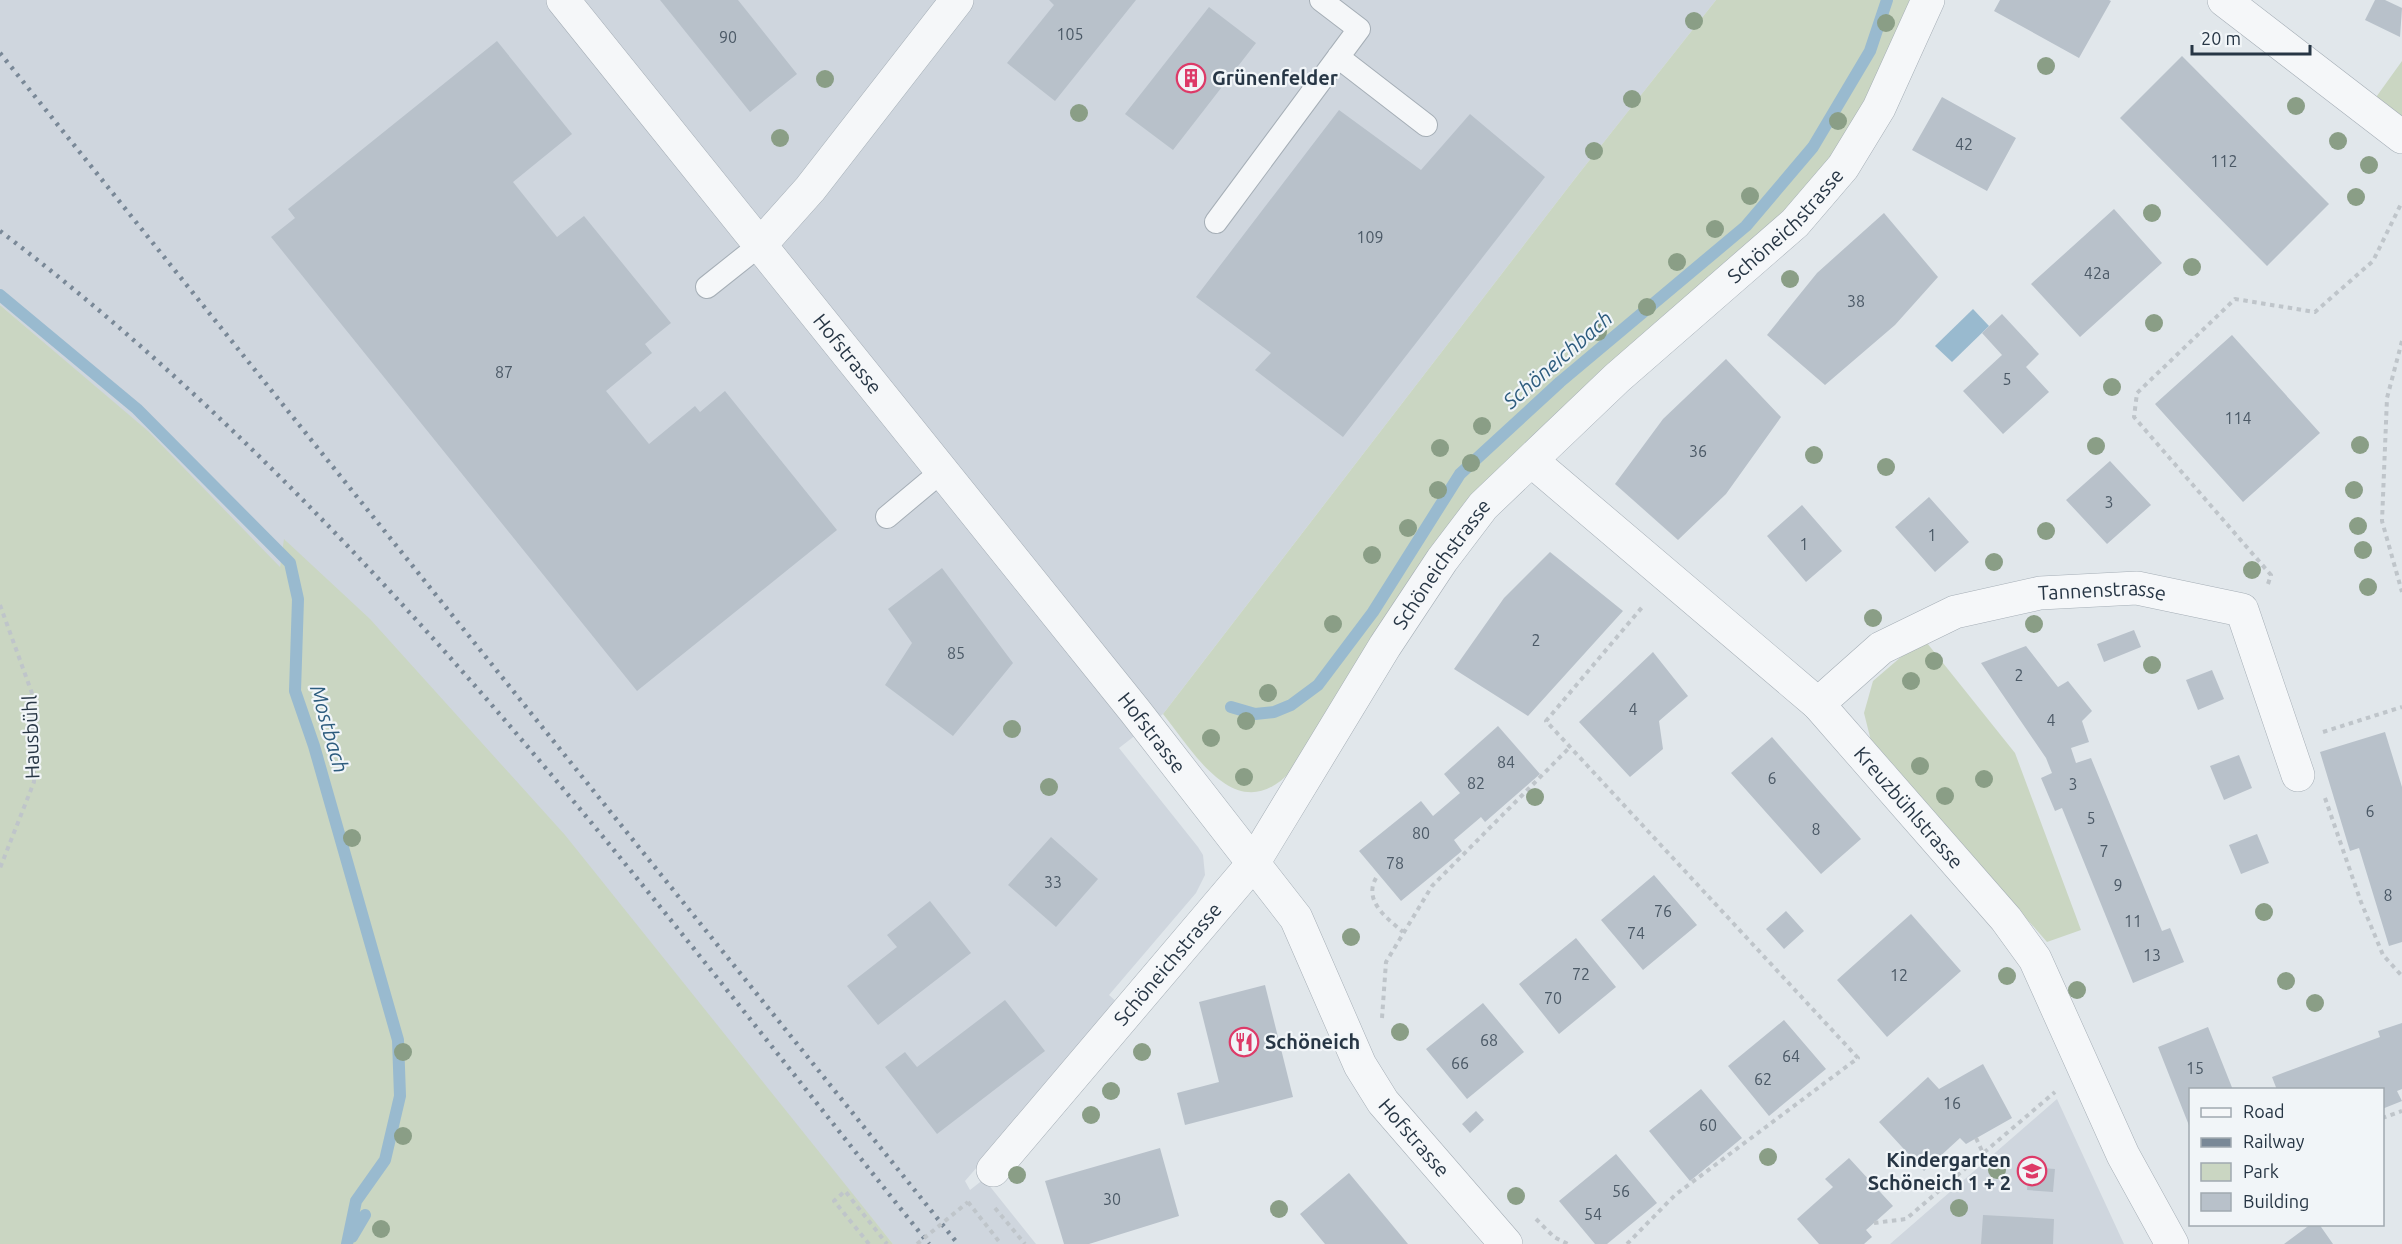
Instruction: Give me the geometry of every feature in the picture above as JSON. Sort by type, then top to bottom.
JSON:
[{"type":"street","name":"Hofstrasse","points":[[563,0],[1142,720],[1252,865],[1296,918],[1360,1065],[1383,1102],[1506,1244]]},
{"type":"street","points":[[760,244],[810,189],[957,0]]},
{"type":"street","name":"Schöneichstrasse","points":[[991,1185],[1252,865],[1385,646],[1442,560],[1483,506],[1617,378],[1795,224],[1842,166],[1879,108],[1928,0]]},
{"type":"street","points":[[2224,0],[2402,138]]},
{"type":"street","name":"Kreuzbühlstrasse","points":[[1532,461],[1818,704],[2012,927],[2035,959],[2123,1155],[2172,1244]]},
{"type":"street","name":"Tannenstrasse","points":[[1818,704],[1881,648],[1955,612],[2040,593],[2137,588],[2242,610]]},
{"type":"street","points":[[2242,610],[2298,775]]},
{"type":"lane","points":[[1216,222],[1359,29],[1321,0]]},
{"type":"lane","points":[[1338,57],[1426,125]]},
{"type":"lane","points":[[706,287],[760,244]]},
{"type":"lane","points":[[887,517],[942,471]]},
{"type":"path","points":[[2242,610],[2265,592],[2271,575],[2134,417],[2138,393],[2235,299],[2315,312],[2373,261],[2402,202]]},
{"type":"path","points":[[2402,341],[2387,398],[2382,521],[2402,592]]},
{"type":"path","points":[[1627,1244],[1675,1196],[1858,1058],[1546,721],[1668,577]]},
{"type":"path","name":"Hausbühl","points":[[0,604],[33,696],[34,782],[0,868]]},
{"type":"path","points":[[2288,744],[2402,707]]},
{"type":"path","points":[[1382,1025],[1386,962],[1432,886],[1570,747]]},
{"type":"path","points":[[2298,775],[2322,791],[2361,902],[2383,955],[2402,976]]},
{"type":"path","points":[[1376,878],[1373,883],[1374,900],[1383,915],[1403,932]]},
{"type":"path","points":[[1874,1223],[1906,1219],[2082,1068]]},
{"type":"path","points":[[2384,1118],[2402,1111]]},
{"type":"path","points":[[1976,1138],[1983,1153]]},
{"type":"path","points":[[991,1185],[1025,1244]]},
{"type":"path","points":[[869,1244],[834,1201],[845,1191],[887,1244]]},
{"type":"path","points":[[917,1244],[968,1202],[1001,1244]]},
{"type":"shaded area","points":[[0,0],[1716,0],[1577,176],[1163,714],[1119,748],[1198,847],[1203,855],[1205,875],[1196,893],[1109,995],[1119,1004],[965,1181],[970,1190],[984,1179],[1036,1244],[893,1244],[749,1068],[285,540],[280,568],[147,431],[0,305]]},
{"type":"shaded area","name":"Kindergarten Schöneich 1 + 2","points":[[2057,1099],[2124,1244],[1890,1244]]},
{"type":"green space","points":[[1716,0],[1911,0],[1853,129],[1776,228],[1464,503],[1292,770],[1272,786],[1254,792],[1236,789],[1219,780],[1189,748],[1163,714],[1577,176]]},
{"type":"green space","points":[[2402,61],[2402,122],[2374,100]]},
{"type":"green space","points":[[0,305],[148,431],[280,567],[284,539],[370,619],[565,835],[893,1244],[0,1244]]},
{"type":"green space","points":[[1923,638],[2015,753],[2081,930],[2047,942],[1871,741],[1864,713],[1873,681]]},
{"type":"water","points":[[1973,309],[1989,326],[1952,362],[1935,346]]},
{"type":"building","points":[[660,0],[738,0],[797,74],[750,112]]},
{"type":"building","points":[[1049,0],[1136,0],[1055,101],[1007,63],[1054,5]]},
{"type":"building","points":[[2000,0],[2111,1],[2079,58],[1994,11]]},
{"type":"building","points":[[2375,0],[2385,0],[2402,8],[2400,37],[2365,20]]},
{"type":"building","name":"Grünenfelder","points":[[1209,7],[1256,43],[1173,150],[1125,114]]},
{"type":"building","points":[[497,41],[572,134],[513,182],[557,237],[584,216],[671,323],[645,344],[652,353],[606,391],[649,444],[695,406],[700,412],[725,391],[837,530],[637,691],[271,237],[295,218],[288,209]]},
{"type":"building","points":[[2182,56],[2329,204],[2267,266],[2120,118]]},
{"type":"building","points":[[1942,97],[2016,138],[1987,191],[1912,150]]},
{"type":"building","points":[[1339,110],[1421,170],[1470,114],[1545,177],[1343,437],[1255,370],[1271,353],[1196,297]]},
{"type":"building","points":[[2114,209],[2162,263],[2080,337],[2031,284]]},
{"type":"building","points":[[1884,213],[1938,277],[1895,325],[1825,385],[1767,335],[1817,273]]},
{"type":"building","points":[[2002,314],[2039,354],[2026,367],[2049,392],[2003,434],[1963,391],[2002,355],[1982,333]]},
{"type":"building","points":[[2232,335],[2320,433],[2243,502],[2155,404]]},
{"type":"building","points":[[1726,359],[1781,417],[1726,494],[1678,540],[1615,484],[1663,419]]},
{"type":"building","points":[[2110,461],[2151,505],[2107,544],[2066,500]]},
{"type":"building","points":[[1929,497],[1969,542],[1935,572],[1895,527]]},
{"type":"building","points":[[1802,505],[1842,551],[1806,582],[1767,536]]},
{"type":"building","points":[[1550,552],[1623,611],[1528,716],[1454,669],[1504,598]]},
{"type":"building","points":[[942,568],[1013,663],[953,736],[885,685],[912,643],[888,609]]},
{"type":"building","points":[[2134,630],[2141,647],[2104,662],[2097,644]]},
{"type":"building","points":[[2026,646],[2058,687],[2068,681],[2092,711],[2082,721],[2089,742],[2071,748],[2076,763],[2091,758],[2162,931],[2170,928],[2184,962],[2133,983],[2062,808],[2055,811],[2041,778],[2052,773],[2046,758],[1981,663]]},
{"type":"building","points":[[1653,652],[1688,696],[1659,721],[1663,749],[1630,777],[1579,722]]},
{"type":"building","points":[[2212,670],[2224,699],[2198,710],[2186,680]]},
{"type":"building","points":[[1498,726],[1540,774],[1485,822],[1481,817],[1454,840],[1462,851],[1401,901],[1359,851],[1421,801],[1433,816],[1460,793],[1444,774]]},
{"type":"building","points":[[2385,732],[2402,787],[2402,942],[2389,946],[2359,848],[2350,851],[2320,752]]},
{"type":"building","points":[[1772,737],[1861,839],[1821,874],[1731,773]]},
{"type":"building","points":[[2239,755],[2252,788],[2224,800],[2210,766]]},
{"type":"building","points":[[2257,834],[2269,863],[2241,874],[2229,845]]},
{"type":"building","points":[[1051,837],[1098,879],[1056,927],[1008,885]]},
{"type":"building","points":[[1654,875],[1697,925],[1643,970],[1601,920]]},
{"type":"building","points":[[930,901],[971,953],[878,1025],[847,986],[897,947],[887,935]]},
{"type":"building","points":[[1786,911],[1804,931],[1784,949],[1766,929]]},
{"type":"building","points":[[1911,914],[1961,971],[1887,1037],[1837,980]]},
{"type":"building","points":[[1576,938],[1616,987],[1559,1034],[1519,984]]},
{"type":"building","name":"Schöneich","points":[[1265,985],[1293,1097],[1185,1125],[1177,1093],[1219,1082],[1199,1002]]},
{"type":"building","points":[[1005,1000],[1045,1051],[937,1134],[885,1067],[905,1052],[917,1067]]},
{"type":"building","points":[[1483,1003],[1524,1052],[1467,1099],[1426,1049]]},
{"type":"building","points":[[1784,1020],[1826,1069],[1769,1116],[1728,1066]]},
{"type":"building","points":[[2402,1023],[2402,1089],[2397,1091],[2402,1101],[2384,1108],[2384,1088],[2276,1088],[2272,1077],[2380,1037],[2378,1031]]},
{"type":"building","points":[[2208,1027],[2232,1088],[2189,1088],[2189,1125],[2158,1047]]},
{"type":"building","points":[[1983,1064],[2012,1118],[1966,1144],[1960,1138],[1924,1171],[1879,1122],[1928,1077],[1939,1089]]},
{"type":"building","points":[[1701,1089],[1742,1138],[1690,1181],[1649,1131]]},
{"type":"building","points":[[1476,1111],[1484,1120],[1470,1133],[1462,1124]]},
{"type":"building","points":[[1160,1148],[1179,1216],[1089,1244],[1064,1244],[1045,1181]]},
{"type":"building","points":[[1616,1154],[1657,1203],[1607,1244],[1595,1244],[1559,1201]]},
{"type":"building","points":[[1849,1158],[1893,1206],[1866,1230],[1872,1237],[1864,1244],[1819,1244],[1797,1219],[1833,1187],[1825,1179]]},
{"type":"building","points":[[2029,1167],[2055,1169],[2053,1192],[2027,1190]]},
{"type":"building","points":[[1349,1173],[1408,1244],[1325,1244],[1300,1214]]},
{"type":"building","points":[[1983,1215],[2054,1219],[2053,1244],[1981,1244]]},
{"type":"building","points":[[2308,1226],[2320,1226],[2333,1244],[2284,1244]]},
{"type":"waterway","name":"Schöneichbach","points":[[1231,707],[1255,714],[1274,712],[1291,705],[1318,685],[1373,612],[1460,474],[1560,382],[1746,226],[1813,147],[1870,51],[1887,0]]},
{"type":"waterway","name":"Mostbach","points":[[0,295],[137,409],[290,563],[298,599],[295,691],[314,746],[398,1040],[400,1096],[385,1160],[356,1201],[347,1244]]},
{"type":"waterway","name":"Schöneichbach","points":[[352,1237],[365,1215]]},
{"type":"railway","points":[[0,53],[958,1244]]},
{"type":"railway","points":[[0,231],[134,340],[260,457],[380,580],[495,709],[606,840],[929,1244]]},
{"type":"place","name":"Grünenfelder","points":[[1191,78]]},
{"type":"place","name":"Schöneich","points":[[1244,1042]]},
{"type":"place","name":"Kindergarten Schöneich 1 + 2","points":[[2032,1171]]}]
